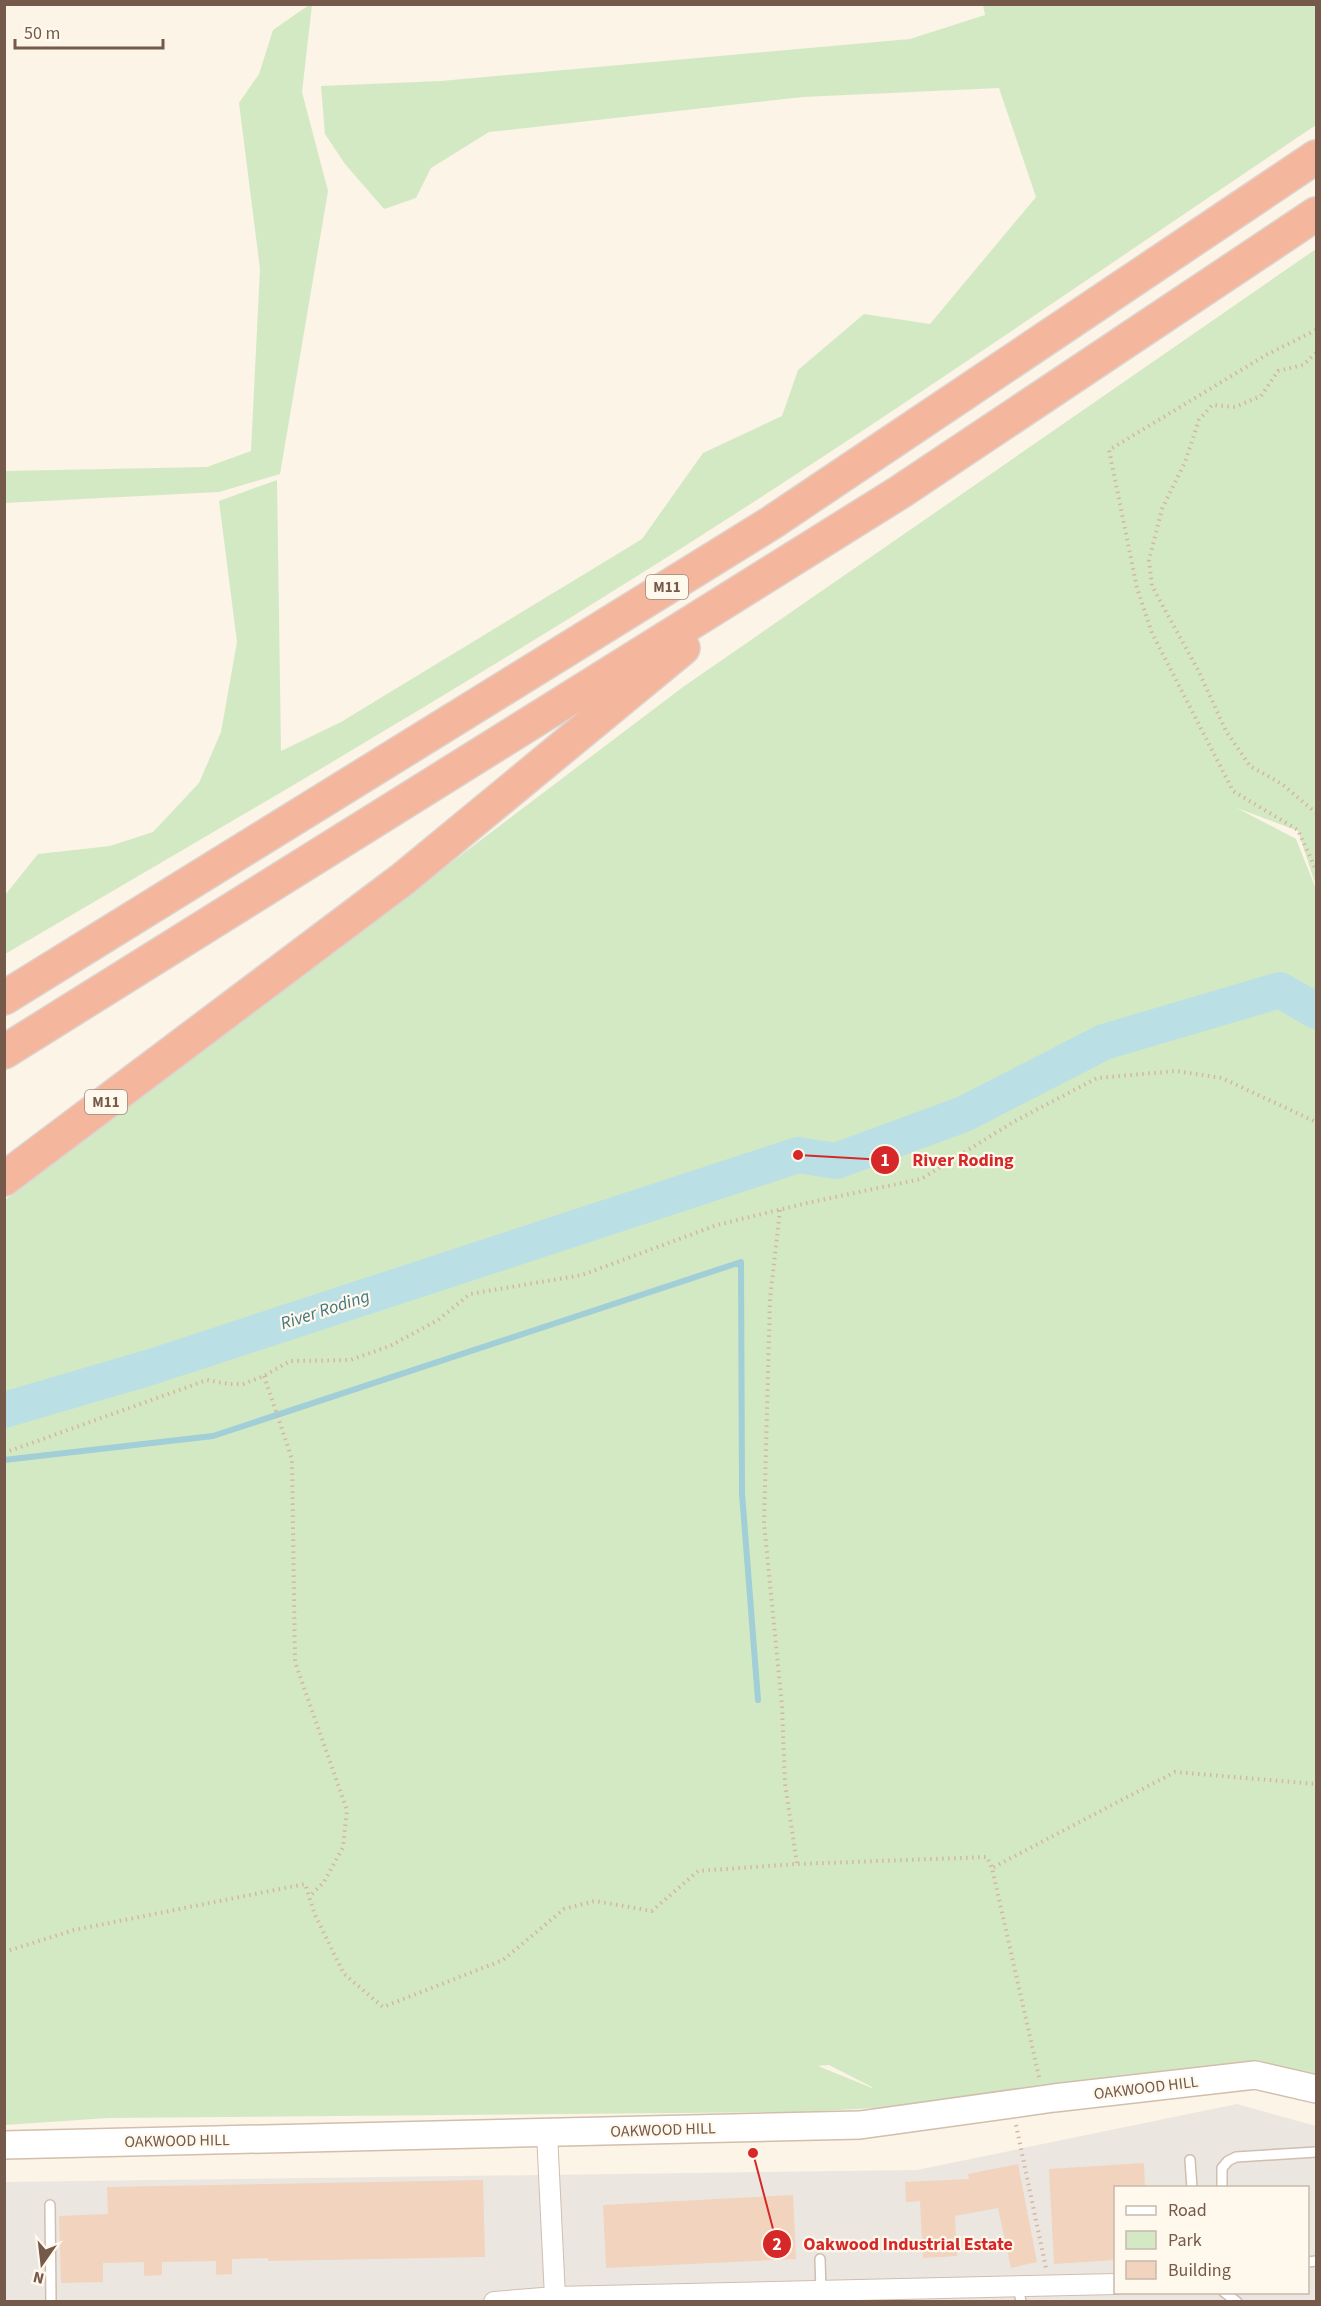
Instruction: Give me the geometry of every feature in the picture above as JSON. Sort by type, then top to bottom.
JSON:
[{"type":"highway","name":"M11","points":[[4,998],[771,523],[1317,157]]},
{"type":"highway","name":"M11","points":[[4,1052],[900,492],[1317,214]]},
{"type":"highway","name":"M11","points":[[4,1179],[403,879],[786,563]]},
{"type":"highway","name":"M11","points":[[4,981],[106,935]]},
{"type":"street","name":"OAKWOOD HILL","points":[[4,2145],[860,2125],[1011,2104],[1255,2075],[1317,2090]]},
{"type":"street","points":[[547,2133],[555,2297]]},
{"type":"street","points":[[494,2301],[555,2297],[651,2298],[821,2291],[1019,2294],[1050,2285],[1114,2284]]},
{"type":"lane","points":[[1222,2186],[1222,2168],[1236,2157],[1317,2152]]},
{"type":"lane","points":[[1190,2160],[1192,2186]]},
{"type":"lane","points":[[50,2205],[51,2301]]},
{"type":"lane","points":[[820,2259],[821,2291]]},
{"type":"path","points":[[1317,330],[1266,355],[1109,450],[1137,588],[1152,633],[1233,791],[1298,831],[1317,870]]},
{"type":"path","points":[[1317,353],[1303,365],[1278,371],[1261,396],[1235,407],[1212,405],[1199,420],[1185,462],[1162,509],[1149,560],[1152,586],[1200,672],[1226,731],[1250,766],[1282,784],[1317,813]]},
{"type":"path","points":[[4,1453],[207,1380],[243,1384],[264,1376],[290,1361],[350,1360],[390,1346],[438,1320],[470,1294],[582,1275],[717,1226],[780,1209],[921,1179],[1015,1121],[1097,1078],[1176,1071],[1222,1078],[1317,1122]]},
{"type":"path","points":[[780,1209],[770,1299],[764,1523],[782,1706],[785,1784],[797,1864]]},
{"type":"path","points":[[264,1376],[292,1459],[295,1662],[347,1810],[343,1847],[324,1882],[309,1897]]},
{"type":"path","points":[[992,1868],[1174,1772],[1317,1784]]},
{"type":"path","points":[[4,1952],[74,1930],[305,1884],[315,1915],[344,1974],[383,2007],[503,1960],[564,1909],[595,1901],[652,1911],[698,1871],[797,1864],[987,1857],[992,1868],[1044,2100]]},
{"type":"path","points":[[1011,2104],[1050,2285]]},
{"type":"shaded area","points":[[1237,2104],[1316,2126],[1316,2301],[5,2301],[4,2182],[917,2170]]},
{"type":"green space","points":[[312,5],[302,92],[328,191],[280,474],[219,492],[5,503],[5,471],[207,467],[251,451],[260,269],[239,103],[259,74],[273,30]]},
{"type":"green space","points":[[983,5],[1316,5],[1316,125],[892,411],[721,523],[400,722],[5,954],[5,895],[38,854],[110,846],[153,832],[199,783],[221,732],[237,642],[219,501],[277,480],[281,751],[341,722],[642,539],[703,453],[782,416],[798,370],[864,314],[930,324],[1036,197],[999,88],[803,97],[489,132],[431,168],[416,198],[384,209],[345,164],[325,134],[321,86],[441,81],[910,39],[985,15]]},
{"type":"green space","points":[[1316,249],[1316,886],[1298,831],[1237,808],[1296,839],[1316,889],[1316,2089],[1255,2075],[1054,2098],[803,2112],[108,2118],[5,2125],[5,1200],[683,687]],"holes":[[[829,2065],[872,2088],[818,2066]]]},
{"type":"building","points":[[1144,2163],[1145,2186],[1114,2186],[1114,2260],[1054,2264],[1049,2169]]},
{"type":"building","points":[[1018,2164],[1037,2262],[1011,2268],[998,2208],[955,2216],[957,2256],[923,2258],[920,2201],[906,2202],[905,2182],[969,2179],[968,2174]]},
{"type":"building","points":[[483,2180],[485,2257],[268,2261],[268,2258],[232,2259],[232,2274],[216,2275],[216,2261],[162,2262],[162,2275],[144,2276],[144,2262],[103,2263],[103,2282],[61,2283],[59,2216],[108,2214],[107,2187]]},
{"type":"building","points":[[793,2195],[796,2259],[606,2268],[603,2205]]},
{"type":"waterway","name":"River Roding","points":[[4,1410],[151,1367],[798,1155],[836,1161],[964,1114],[1104,1042],[1280,990],[1316,1011]]},
{"type":"waterway","points":[[4,1460],[213,1436],[741,1262],[742,1493],[758,1700]]},
{"type":"place","name":"River Roding","points":[[798,1155]]},
{"type":"place","name":"Oakwood Industrial Estate","points":[[753,2153]]}]
